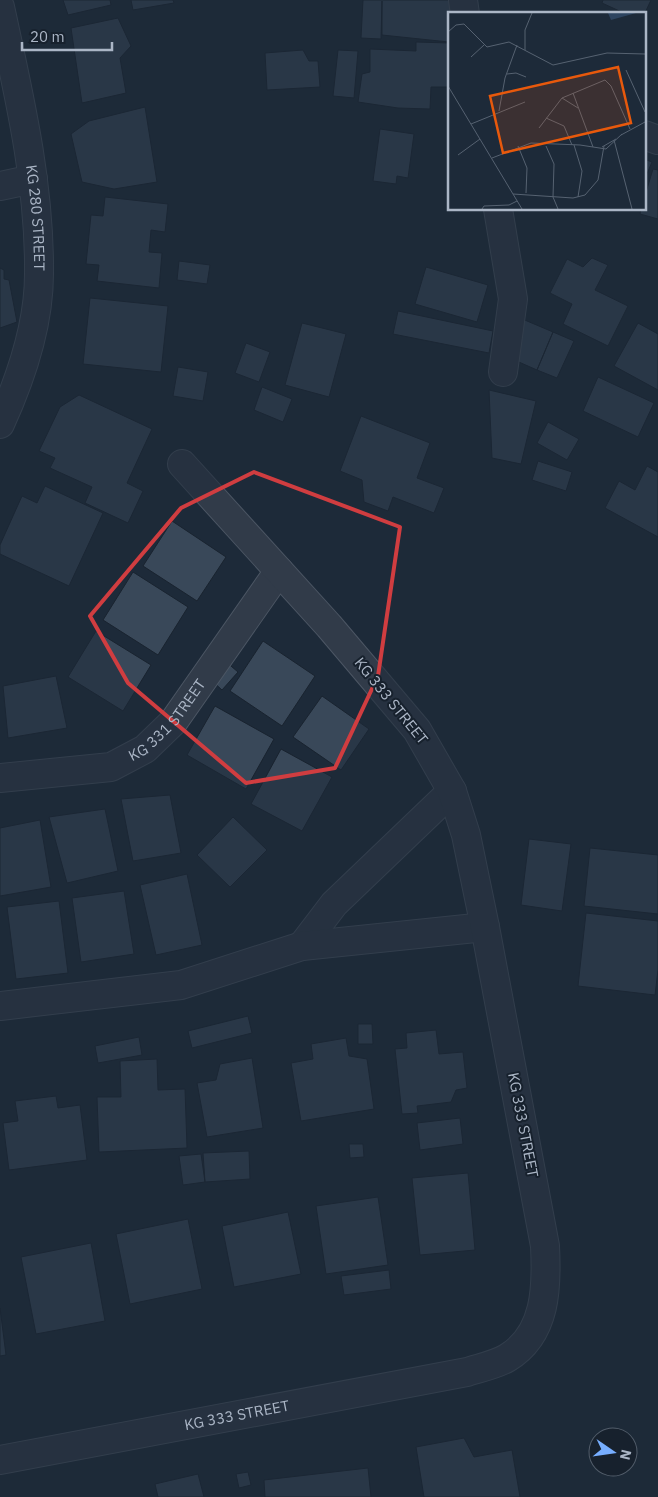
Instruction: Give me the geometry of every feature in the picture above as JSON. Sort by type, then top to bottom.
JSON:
[{"type":"street","name":"KG 280 STREET","points":[[0,7],[26,127],[34,179],[39,275],[31,338],[15,390],[0,424]]},
{"type":"street","points":[[646,136],[658,140]]},
{"type":"street","points":[[0,186],[34,179]]},
{"type":"street","points":[[498,210],[513,300],[503,372]]},
{"type":"street","name":"KG 333 STREET","points":[[0,1460],[467,1372],[507,1358],[528,1338],[542,1311],[547,1284],[545,1246],[486,927],[466,835],[452,791],[417,730],[279,571],[182,464]]},
{"type":"street","name":"KG 331 STREET","points":[[0,778],[111,767],[145,749],[174,721],[279,571]]},
{"type":"street","points":[[302,946],[334,904],[452,791]]},
{"type":"street","points":[[0,1006],[182,985],[302,946],[486,927]]},
{"type":"highlighted area","points":[[254,472],[400,527],[378,676],[335,768],[246,783],[128,683],[90,616],[181,508]]},
{"type":"building","points":[[63,0],[110,0],[111,5],[68,15]]},
{"type":"building","points":[[131,0],[173,0],[174,3],[133,10]]},
{"type":"building","points":[[363,0],[454,0],[453,12],[448,12],[448,42],[382,35],[382,1],[381,39],[361,38]]},
{"type":"building","points":[[603,0],[651,0],[645,12],[622,12],[602,3]]},
{"type":"building","points":[[118,18],[131,46],[120,58],[126,93],[82,103],[71,28]]},
{"type":"building","points":[[416,42],[448,43],[448,87],[431,87],[430,109],[398,108],[358,102],[362,74],[370,72],[370,49],[416,51]]},
{"type":"building","points":[[303,50],[309,61],[318,61],[320,87],[267,90],[265,53]]},
{"type":"building","points":[[338,50],[358,51],[354,98],[333,96]]},
{"type":"building","points":[[145,107],[157,182],[114,189],[82,182],[71,134],[89,121]]},
{"type":"building","points":[[380,129],[414,134],[408,178],[397,176],[396,184],[373,181]]},
{"type":"building","points":[[646,160],[652,162],[646,176]]},
{"type":"building","points":[[653,169],[658,170],[658,219],[640,214],[641,210],[646,210],[646,192]]},
{"type":"building","points":[[105,197],[168,204],[165,232],[151,230],[149,252],[162,253],[159,288],[97,281],[99,265],[86,264],[91,215],[103,216]]},
{"type":"building","points":[[592,258],[608,265],[595,290],[628,306],[608,346],[563,324],[572,304],[550,293],[567,259],[583,267]]},
{"type":"building","points":[[179,261],[210,265],[207,284],[177,280]]},
{"type":"building","points":[[426,267],[488,285],[477,322],[415,304]]},
{"type":"building","points":[[0,268],[4,270],[4,279],[9,280],[17,322],[0,328]]},
{"type":"building","points":[[90,298],[168,306],[161,372],[83,364]]},
{"type":"building","points":[[398,311],[493,331],[489,353],[393,334]]},
{"type":"building","points":[[520,318],[553,332],[537,370],[512,359]]},
{"type":"building","points":[[302,323],[346,334],[329,397],[285,385]]},
{"type":"building","points":[[638,323],[658,334],[658,390],[614,366]]},
{"type":"building","points":[[553,332],[574,341],[557,378],[537,370]]},
{"type":"building","points":[[246,343],[270,352],[259,382],[235,373]]},
{"type":"building","points":[[178,367],[208,372],[203,401],[173,396]]},
{"type":"building","points":[[598,377],[654,403],[638,437],[583,411]]},
{"type":"building","points":[[262,387],[292,399],[283,422],[254,410]]},
{"type":"building","points":[[489,390],[536,401],[521,464],[492,458]]},
{"type":"building","points":[[79,395],[152,429],[127,483],[143,491],[128,523],[85,503],[92,487],[50,468],[55,458],[39,451],[60,407]]},
{"type":"building","points":[[361,416],[430,443],[417,478],[444,488],[434,513],[393,497],[388,511],[364,502],[362,480],[340,471]]},
{"type":"building","points":[[548,422],[579,439],[567,460],[537,443]]},
{"type":"building","points":[[538,461],[572,472],[566,491],[532,480]]},
{"type":"building","points":[[647,466],[658,472],[658,537],[605,508],[619,481],[635,490]]},
{"type":"building","points":[[45,486],[103,513],[69,586],[0,554],[0,545],[22,496],[37,503]]},
{"type":"building","points":[[172,521],[226,557],[197,601],[143,566]]},
{"type":"building","points":[[133,572],[188,607],[158,655],[103,620]]},
{"type":"building","points":[[96,631],[151,665],[123,711],[68,677]]},
{"type":"building","points":[[263,641],[315,676],[282,726],[230,691]]},
{"type":"building","points":[[225,661],[238,672],[222,690],[209,678]]},
{"type":"building","points":[[56,676],[67,728],[8,738],[3,686]]},
{"type":"building","points":[[322,696],[369,729],[341,770],[293,737]]},
{"type":"building","points":[[215,706],[274,739],[246,789],[187,755]]},
{"type":"building","points":[[281,749],[332,777],[302,831],[251,804]]},
{"type":"building","points":[[170,795],[181,853],[133,861],[121,799]]},
{"type":"building","points":[[105,809],[118,871],[67,883],[49,817]]},
{"type":"building","points":[[233,817],[267,850],[230,887],[197,855]]},
{"type":"building","points":[[40,820],[51,887],[0,896],[0,828]]},
{"type":"building","points":[[529,839],[571,844],[562,911],[521,905]]},
{"type":"building","points":[[590,848],[658,855],[658,914],[584,906]]},
{"type":"building","points":[[187,874],[202,945],[156,955],[140,885]]},
{"type":"building","points":[[124,891],[134,954],[81,962],[72,898]]},
{"type":"building","points":[[59,901],[68,973],[16,979],[7,907]]},
{"type":"building","points":[[586,913],[658,921],[658,970],[655,995],[578,986]]},
{"type":"building","points":[[248,1016],[252,1033],[192,1048],[188,1031]]},
{"type":"building","points":[[358,1024],[372,1024],[373,1044],[358,1044]]},
{"type":"building","points":[[436,1030],[439,1054],[463,1052],[467,1088],[456,1090],[451,1102],[417,1106],[418,1113],[402,1114],[395,1049],[407,1048],[406,1033]]},
{"type":"building","points":[[139,1037],[142,1055],[98,1063],[95,1046]]},
{"type":"building","points":[[346,1038],[349,1056],[367,1059],[374,1109],[301,1121],[291,1063],[313,1059],[311,1044]]},
{"type":"building","points":[[252,1058],[263,1128],[207,1137],[197,1083],[216,1080],[220,1064]]},
{"type":"building","points":[[157,1059],[158,1090],[185,1089],[187,1148],[99,1152],[97,1097],[121,1097],[120,1061]]},
{"type":"building","points":[[56,1096],[58,1108],[80,1105],[87,1160],[9,1170],[3,1123],[18,1121],[15,1101]]},
{"type":"building","points":[[460,1118],[463,1144],[420,1150],[417,1123]]},
{"type":"building","points":[[349,1144],[363,1144],[364,1157],[350,1158]]},
{"type":"building","points":[[249,1151],[250,1179],[205,1182],[203,1153]]},
{"type":"building","points":[[201,1154],[205,1182],[183,1185],[179,1156]]},
{"type":"building","points":[[468,1173],[475,1250],[420,1255],[412,1178]]},
{"type":"building","points":[[378,1197],[388,1265],[326,1274],[316,1206]]},
{"type":"building","points":[[288,1212],[301,1274],[234,1287],[222,1226]]},
{"type":"building","points":[[188,1219],[202,1289],[130,1304],[116,1234]]},
{"type":"building","points":[[91,1243],[105,1321],[36,1334],[21,1257]]},
{"type":"building","points":[[389,1270],[391,1289],[344,1295],[341,1276]]},
{"type":"building","points":[[0,1308],[6,1355],[0,1356]]},
{"type":"building","points":[[464,1438],[474,1457],[512,1450],[520,1497],[424,1497],[416,1447]]},
{"type":"building","points":[[368,1468],[371,1497],[265,1497],[264,1480]]},
{"type":"building","points":[[248,1472],[251,1485],[239,1488],[236,1474]]},
{"type":"building","points":[[198,1474],[204,1497],[158,1497],[155,1484]]}]
